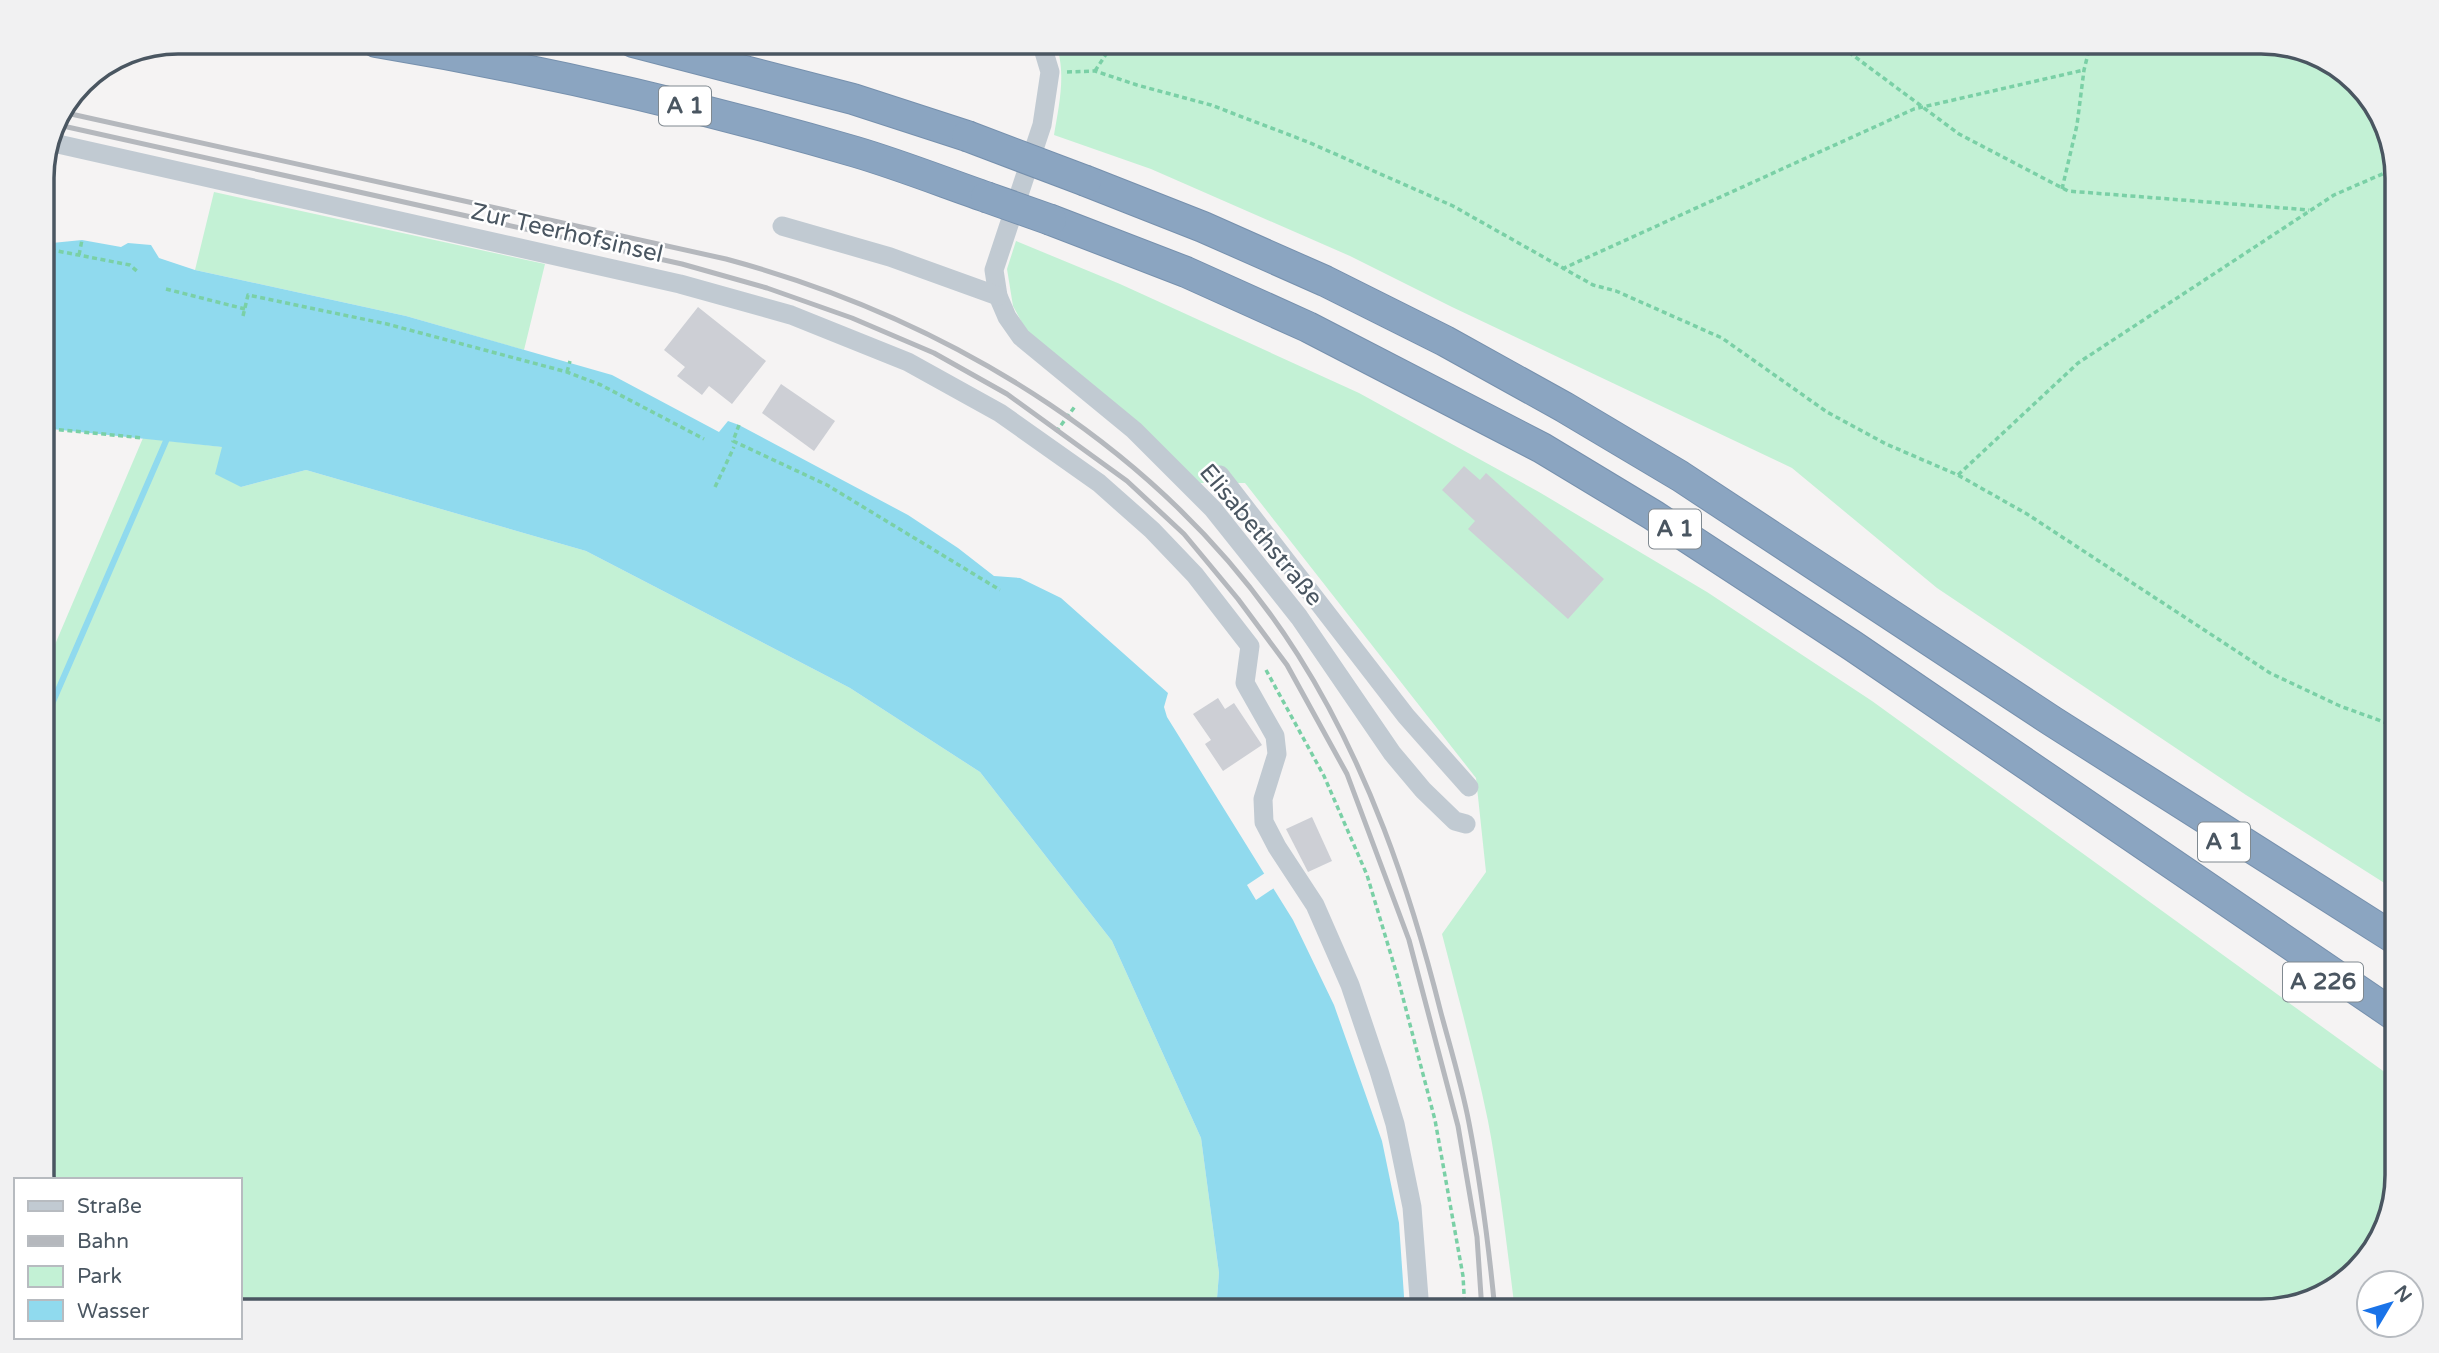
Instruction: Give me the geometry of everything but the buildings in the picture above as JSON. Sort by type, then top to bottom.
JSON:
[{"type":"highway","name":"A 1","points":[[454,55],[614,88],[732,117],[859,153],[1051,220],[1186,272],[1308,327],[1542,448],[1653,515],[1853,646],[2385,1009]]},
{"type":"highway","name":"A 1","points":[[682,55],[853,99],[967,136],[1203,227],[1337,287],[1445,341],[1680,476],[2052,721],[2385,953]]},
{"type":"highway","points":[[2052,721],[2385,932]]},
{"type":"highway","name":"A 226","points":[[2253,920],[2311,972],[2385,1030]]},
{"type":"street","name":"Elisabethstraße","points":[[1045,55],[1050,72],[1042,125],[994,270],[999,296],[1007,317],[1021,337],[1135,430],[1213,509],[1298,617],[1392,753],[1423,790],[1455,821],[1466,824]]},
{"type":"street","name":"Zur Teerhofsinsel","points":[[59,144],[680,284],[791,315],[908,362],[1000,413],[1098,483],[1152,530],[1195,575],[1250,646]]},
{"type":"street","points":[[782,226],[890,257],[999,296]]},
{"type":"street","points":[[1220,475],[1406,716],[1469,787]]},
{"type":"street","points":[[1250,646],[1245,684],[1275,736],[1276,754],[1263,799],[1264,822],[1315,905],[1350,985],[1379,1071],[1395,1124],[1412,1207],[1419,1299]]},
{"type":"path","points":[[1852,54],[1977,145],[2062,189],[2310,210]]},
{"type":"path","points":[[2062,189],[2077,125],[2088,54]]},
{"type":"path","points":[[1095,71],[1106,55]]},
{"type":"path","points":[[1050,72],[1095,71],[1211,105],[1308,142],[1452,206],[1593,285],[1616,291],[1723,338],[1827,412],[1886,444],[1958,475],[2027,514],[2270,673],[2340,706],[2385,722]]},
{"type":"path","points":[[1562,269],[1914,109],[2084,71]]},
{"type":"path","points":[[1958,475],[2078,363],[2334,195],[2384,173]]},
{"type":"path","points":[[79,256],[82,240]]},
{"type":"path","points":[[55,251],[130,265],[139,273]]},
{"type":"path","points":[[166,289],[245,309]]},
{"type":"path","points":[[243,316],[248,295],[387,324],[567,372],[601,385],[705,439]]},
{"type":"path","points":[[567,372],[570,361]]},
{"type":"path","points":[[1047,446],[1086,392]]},
{"type":"path","points":[[738,425],[733,440],[827,485],[1000,590]]},
{"type":"path","points":[[55,429],[143,438]]},
{"type":"path","points":[[715,487],[734,447]]},
{"type":"path","points":[[1250,646],[1276,685],[1324,776],[1367,875],[1435,1120],[1464,1276],[1465,1299]]},
{"type":"green space","points":[[2260,54],[2293,58],[2323,71],[2348,91],[2364,110],[2378,139],[2384,171],[2385,883],[2246,795],[1937,588],[1792,468],[1350,256],[1151,169],[1054,135],[1060,100],[1059,55]]},
{"type":"green space","points":[[214,192],[545,264],[524,350],[406,316],[195,270]]},
{"type":"green space","points":[[1016,241],[1120,284],[1359,393],[1539,492],[1707,592],[1872,701],[2385,1072],[2384,1191],[2375,1222],[2359,1250],[2323,1282],[2293,1295],[2260,1299],[1513,1299],[1488,1121],[1442,934],[1486,872],[1476,778],[1245,483],[1200,483],[1027,332],[1013,306],[1007,269]]},
{"type":"green space","points":[[143,438],[223,447],[241,487],[306,470],[586,551],[850,688],[980,772],[1112,941],[1201,1138],[1219,1273],[1217,1299],[242,1299],[242,1178],[55,1178],[55,644]]},
{"type":"water","points":[[82,240],[121,247],[128,243],[151,245],[159,258],[195,270],[406,316],[612,375],[719,432],[728,421],[739,425],[908,515],[994,576],[1020,578],[1061,598],[1168,693],[1164,707],[1167,717],[1293,920],[1334,1005],[1382,1141],[1399,1223],[1404,1299],[1217,1299],[1219,1273],[1201,1138],[1112,941],[980,772],[850,688],[586,551],[306,470],[241,487],[215,474],[222,447],[55,429],[55,243]]},
{"type":"pier","points":[[1265,873],[1274,888],[1256,900],[1247,885]]},
{"type":"waterway","points":[[55,697],[166,441]]},
{"type":"railway","points":[[72,114],[726,259],[811,285],[893,318],[973,358],[1049,404],[1121,457],[1187,516],[1246,582],[1298,655],[1323,697],[1365,783],[1384,828],[1415,920],[1463,1095],[1481,1193],[1494,1299]]},
{"type":"railway","points":[[66,127],[682,264],[767,288],[852,318],[934,353],[1007,394],[1127,481],[1184,534],[1238,599],[1287,665],[1347,774],[1409,940],[1458,1126],[1477,1237],[1481,1299]]}]
